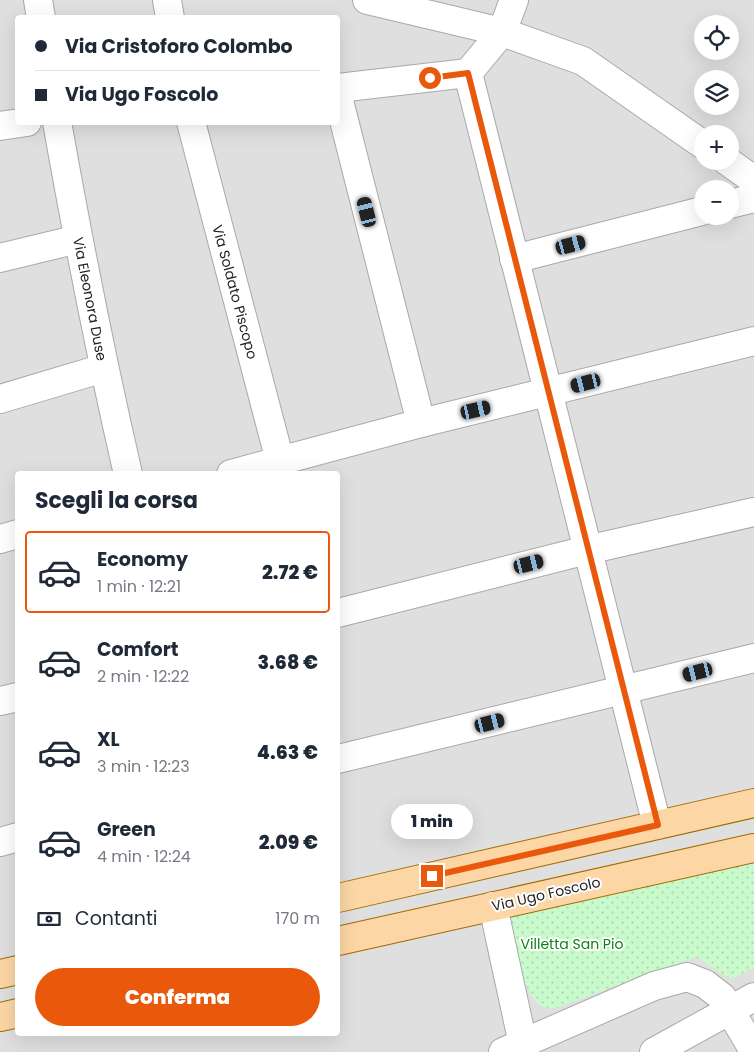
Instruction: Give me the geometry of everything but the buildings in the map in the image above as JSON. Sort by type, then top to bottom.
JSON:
[{"type":"main road","points":[[340,898],[754,803]]},
{"type":"main road","name":"Via Ugo Foscolo","points":[[340,941],[754,848]]},
{"type":"main road","points":[[0,974],[15,971]]},
{"type":"main road","points":[[0,1017],[15,1014]]},
{"type":"street","points":[[38,0],[40,15]]},
{"type":"street","points":[[167,0],[170,15]]},
{"type":"street","points":[[368,0],[502,32],[583,61],[694,138]]},
{"type":"street","points":[[340,88],[468,73],[502,32],[514,0]]},
{"type":"street","points":[[468,73],[658,825]]},
{"type":"street","points":[[340,105],[421,423]]},
{"type":"street","points":[[0,126],[15,124]]},
{"type":"street","name":"Via Eleonora Duse","points":[[59,125],[78,239],[127,471]]},
{"type":"street","name":"Via Soldato Piscopo","points":[[192,125],[280,461]]},
{"type":"street","points":[[739,169],[754,180]]},
{"type":"street","points":[[739,202],[754,198]]},
{"type":"street","points":[[514,260],[694,213]]},
{"type":"street","points":[[0,258],[78,239]]},
{"type":"street","points":[[242,471],[421,423],[754,341]]},
{"type":"street","points":[[0,399],[104,368]]},
{"type":"street","points":[[340,613],[587,550],[754,512]]},
{"type":"street","points":[[0,539],[15,535]]},
{"type":"street","points":[[340,760],[754,658]]},
{"type":"street","points":[[0,702],[15,698]]},
{"type":"street","points":[[0,842],[15,838]]},
{"type":"street","points":[[493,906],[513,1048],[648,988],[687,977],[699,980],[722,996],[754,1052]]},
{"type":"street","points":[[654,1052],[754,996]]},
{"type":"shaded area","points":[[0,0],[754,0],[754,1052],[0,1052]]},
{"type":"green space","name":"Villetta San Pio","points":[[754,848],[754,968],[730,979],[696,957],[556,1008],[544,1007],[536,1001],[529,990],[518,960],[507,903]]},
{"type":"route","points":[[430,78],[468,73],[658,825],[432,876]]}]
